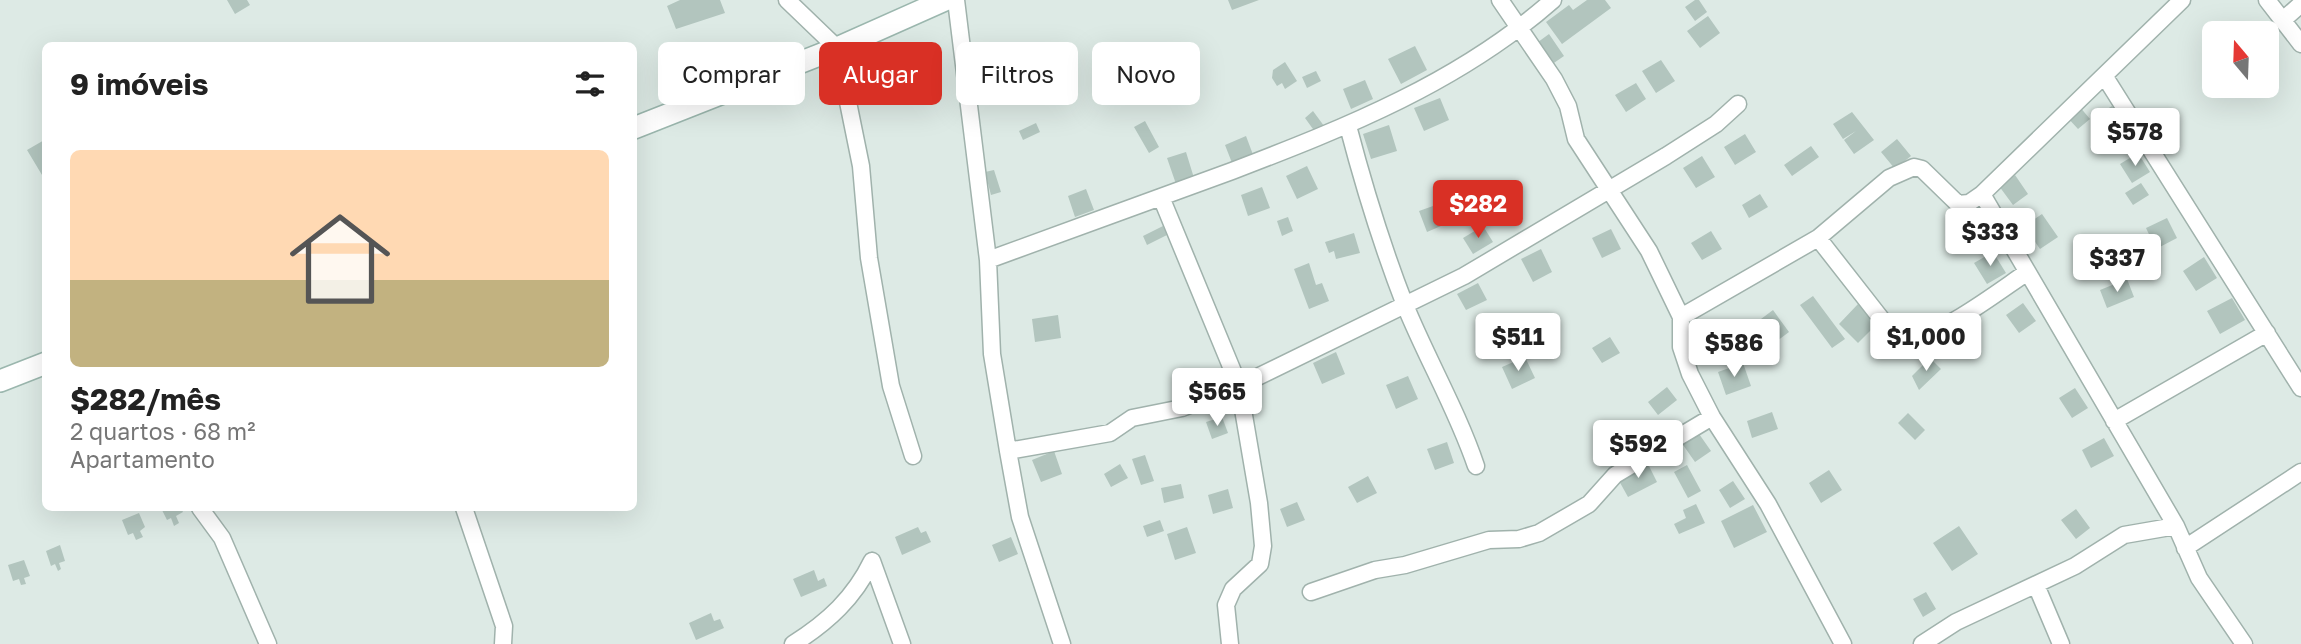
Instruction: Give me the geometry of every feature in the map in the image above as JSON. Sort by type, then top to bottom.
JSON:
[{"type":"main road","points":[[850,42],[945,0]]},
{"type":"main road","points":[[637,127],[819,55]]},
{"type":"main road","points":[[0,381],[42,365]]},
{"type":"street","points":[[787,0],[831,42]]},
{"type":"street","points":[[956,0],[988,260],[992,354],[1020,517],[1062,644]]},
{"type":"street","points":[[1500,0],[1568,106],[1576,139],[1649,251],[1681,317],[1681,346],[1712,417],[1768,504],[1843,644]]},
{"type":"street","points":[[988,260],[1348,127],[1450,76],[1520,29],[1553,0]]},
{"type":"street","points":[[1681,317],[1818,237],[1889,178],[1914,167],[1922,169],[1958,204],[1969,203],[1982,194],[2105,77],[2182,0]]},
{"type":"street","points":[[2267,0],[2301,44]]},
{"type":"street","points":[[2283,20],[2301,4]]},
{"type":"street","points":[[2105,77],[2301,388]]},
{"type":"street","points":[[1008,451],[1110,433],[1132,418],[1182,408],[1239,386],[1464,275],[1707,130],[1738,104]]},
{"type":"street","points":[[849,105],[861,166],[868,246],[891,386],[913,456]]},
{"type":"street","points":[[1348,127],[1368,200],[1405,304],[1465,432],[1476,466]]},
{"type":"street","points":[[1982,194],[2176,526],[2200,578],[2244,644]]},
{"type":"street","points":[[1161,197],[1239,386],[1263,546],[1260,564],[1233,589],[1226,605],[1230,644]]},
{"type":"street","points":[[1818,237],[1890,330],[1903,334],[1916,336],[1936,331],[2026,273]]},
{"type":"street","points":[[2114,421],[2267,333]]},
{"type":"street","points":[[1311,592],[1375,570],[1405,565],[1489,540],[1519,539],[1539,533],[1589,504],[1615,475],[1712,417]]},
{"type":"street","points":[[2185,548],[2301,472]]},
{"type":"street","points":[[202,511],[222,538],[268,644]]},
{"type":"street","points":[[465,511],[504,626],[503,644]]},
{"type":"street","points":[[1922,644],[1956,622],[2075,566],[2124,535],[2176,526]]},
{"type":"street","points":[[793,644],[818,628],[844,605],[860,585],[872,561],[902,644]]},
{"type":"street","points":[[2036,585],[2061,644]]},
{"type":"building","points":[[227,0],[247,0],[250,5],[235,14]]},
{"type":"building","points":[[680,0],[720,0],[725,13],[676,29],[667,6]]},
{"type":"building","points":[[1228,0],[1259,0],[1232,10]]},
{"type":"building","points":[[1587,0],[1605,0],[1611,8],[1562,44],[1546,22],[1569,5],[1573,10]]},
{"type":"building","points":[[1699,0],[1707,12],[1695,21],[1685,7]]},
{"type":"building","points":[[1708,16],[1720,33],[1700,48],[1687,31]]},
{"type":"building","points":[[1549,34],[1564,56],[1548,67],[1534,45]]},
{"type":"building","points":[[1415,46],[1427,70],[1401,84],[1388,59]]},
{"type":"building","points":[[1661,60],[1675,81],[1656,93],[1642,71]]},
{"type":"building","points":[[1285,62],[1297,81],[1285,89],[1282,83],[1277,86],[1272,78],[1273,70]]},
{"type":"building","points":[[1316,71],[1321,81],[1307,88],[1302,77]]},
{"type":"building","points":[[1365,80],[1373,99],[1351,109],[1343,89]]},
{"type":"building","points":[[1636,83],[1646,99],[1626,112],[1615,95]]},
{"type":"building","points":[[1440,98],[1449,120],[1424,131],[1414,108]]},
{"type":"building","points":[[2079,106],[2090,119],[2078,129],[2067,117]]},
{"type":"building","points":[[2112,106],[2125,125],[2108,136],[2096,116]]},
{"type":"building","points":[[1313,111],[1327,130],[1318,136],[1305,118]]},
{"type":"building","points":[[1852,112],[1874,140],[1854,154],[1844,140],[1856,131],[1843,139],[1833,124]]},
{"type":"building","points":[[1145,121],[1159,147],[1149,153],[1134,127]]},
{"type":"building","points":[[1036,123],[1040,132],[1023,140],[1019,131]]},
{"type":"building","points":[[1389,125],[1397,151],[1371,159],[1363,134]]},
{"type":"building","points":[[1745,134],[1756,152],[1735,165],[1724,147]]},
{"type":"building","points":[[1246,136],[1255,160],[1234,168],[1225,145]]},
{"type":"building","points":[[1897,139],[1911,156],[1895,169],[1881,152]]},
{"type":"building","points":[[42,141],[42,175],[27,150]]},
{"type":"building","points":[[1811,146],[1819,157],[1792,176],[1784,165]]},
{"type":"building","points":[[1186,152],[1194,178],[1176,184],[1167,158]]},
{"type":"building","points":[[2138,153],[2150,172],[2132,183],[2120,164]]},
{"type":"building","points":[[1702,156],[1715,177],[1696,188],[1683,168]]},
{"type":"building","points":[[1307,166],[1318,189],[1297,199],[1286,176]]},
{"type":"building","points":[[994,170],[1001,192],[991,195],[985,172]]},
{"type":"building","points":[[2015,175],[2028,194],[2013,205],[1999,186]]},
{"type":"building","points":[[2141,183],[2149,195],[2133,205],[2125,193]]},
{"type":"building","points":[[1262,187],[1270,208],[1248,216],[1241,195]]},
{"type":"building","points":[[1086,189],[1094,210],[1075,217],[1068,196]]},
{"type":"building","points":[[1760,194],[1768,207],[1749,218],[1742,205]]},
{"type":"building","points":[[1433,206],[1441,226],[1427,232],[1419,211]]},
{"type":"building","points":[[2042,214],[2058,237],[2040,249],[2024,226]]},
{"type":"building","points":[[1973,216],[1982,233],[1963,243],[1954,227]]},
{"type":"building","points":[[1288,217],[1293,231],[1282,236],[1277,221]]},
{"type":"building","points":[[2167,218],[2177,238],[2156,249],[2146,228]]},
{"type":"building","points":[[1163,226],[1167,235],[1147,245],[1143,236]]},
{"type":"building","points":[[1483,226],[1493,242],[1473,254],[1463,238]]},
{"type":"building","points":[[1611,229],[1621,249],[1602,258],[1592,238]]},
{"type":"building","points":[[1711,231],[1722,249],[1702,260],[1691,243]]},
{"type":"building","points":[[1354,233],[1360,253],[1336,259],[1334,251],[1329,253],[1325,242]]},
{"type":"building","points":[[1541,249],[1552,272],[1533,282],[1521,259]]},
{"type":"building","points":[[1993,252],[2006,273],[1987,284],[1974,263]]},
{"type":"building","points":[[2204,257],[2217,278],[2196,291],[2183,271]]},
{"type":"building","points":[[1309,263],[1316,285],[1322,283],[1329,301],[1309,309],[1294,269]]},
{"type":"building","points":[[2127,279],[2134,297],[2107,308],[2100,290]]},
{"type":"building","points":[[1478,283],[1487,300],[1466,310],[1457,294]]},
{"type":"building","points":[[1813,296],[1845,339],[1832,348],[1800,305]]},
{"type":"building","points":[[2232,298],[2245,320],[2220,334],[2207,311]]},
{"type":"building","points":[[2023,303],[2036,321],[2019,333],[2006,315]]},
{"type":"building","points":[[1858,304],[1878,323],[1858,343],[1839,324]]},
{"type":"building","points":[[1773,310],[1789,332],[1777,341],[1761,319]]},
{"type":"building","points":[[1058,315],[1061,338],[1035,342],[1032,319]]},
{"type":"building","points":[[1610,337],[1620,353],[1602,363],[1592,348]]},
{"type":"building","points":[[1336,352],[1345,374],[1322,384],[1313,363]]},
{"type":"building","points":[[1525,357],[1535,378],[1512,389],[1502,367]]},
{"type":"building","points":[[1930,358],[1941,369],[1919,390],[1912,376]]},
{"type":"building","points":[[1743,363],[1751,386],[1726,395],[1718,372]]},
{"type":"building","points":[[1408,376],[1418,399],[1396,409],[1386,385]]},
{"type":"building","points":[[1667,387],[1677,400],[1658,415],[1648,402]]},
{"type":"building","points":[[2075,388],[2088,408],[2072,418],[2059,398]]},
{"type":"building","points":[[1772,412],[1778,429],[1752,438],[1747,421]]},
{"type":"building","points":[[1908,413],[1925,430],[1915,440],[1898,423]]},
{"type":"building","points":[[1222,417],[1228,433],[1212,439],[1206,422]]},
{"type":"building","points":[[1697,431],[1711,451],[1695,462],[1681,442]]},
{"type":"building","points":[[2104,438],[2114,456],[2091,468],[2082,450]]},
{"type":"building","points":[[1447,442],[1454,463],[1435,470],[1427,449]]},
{"type":"building","points":[[1054,451],[1062,474],[1041,482],[1032,460]]},
{"type":"building","points":[[1145,455],[1154,481],[1141,485],[1132,459]]},
{"type":"building","points":[[1120,464],[1128,478],[1111,487],[1104,474]]},
{"type":"building","points":[[1648,464],[1657,482],[1628,497],[1618,479]]},
{"type":"building","points":[[1687,465],[1701,491],[1688,498],[1674,472]]},
{"type":"building","points":[[1829,470],[1842,490],[1821,503],[1809,483]]},
{"type":"building","points":[[1368,476],[1377,493],[1357,503],[1348,487]]},
{"type":"building","points":[[1733,481],[1745,499],[1730,508],[1719,490]]},
{"type":"building","points":[[1181,484],[1184,498],[1164,503],[1161,488]]},
{"type":"building","points":[[1228,489],[1233,508],[1213,514],[1208,495]]},
{"type":"building","points":[[1297,502],[1305,520],[1287,527],[1280,509]]},
{"type":"building","points":[[1696,504],[1705,523],[1679,534],[1674,524],[1686,518],[1683,510]]},
{"type":"building","points":[[1753,505],[1767,532],[1734,548],[1721,521]]},
{"type":"building","points":[[2076,509],[2090,528],[2076,539],[2061,520]]},
{"type":"building","points":[[162,511],[182,511],[176,516],[179,523],[174,526],[171,518],[167,520]]},
{"type":"building","points":[[139,513],[145,527],[140,531],[143,537],[136,540],[133,533],[128,535],[122,520]]},
{"type":"building","points":[[1160,520],[1164,531],[1147,537],[1143,526]]},
{"type":"building","points":[[1959,526],[1978,554],[1952,571],[1933,543]]},
{"type":"building","points":[[918,527],[921,533],[926,531],[931,542],[902,555],[895,537]]},
{"type":"building","points":[[1187,527],[1196,553],[1175,560],[1167,534]]},
{"type":"building","points":[[1011,537],[1018,554],[999,562],[992,545]]},
{"type":"building","points":[[60,545],[65,561],[59,563],[61,569],[58,571],[55,564],[51,566],[46,551]]},
{"type":"building","points":[[24,560],[30,576],[24,578],[26,584],[21,585],[19,579],[13,581],[8,565]]},
{"type":"building","points":[[814,570],[818,581],[824,578],[827,586],[801,597],[793,579]]},
{"type":"building","points":[[1926,592],[1936,609],[1923,617],[1913,599]]},
{"type":"building","points":[[711,613],[714,621],[720,619],[724,628],[696,640],[689,623]]}]
